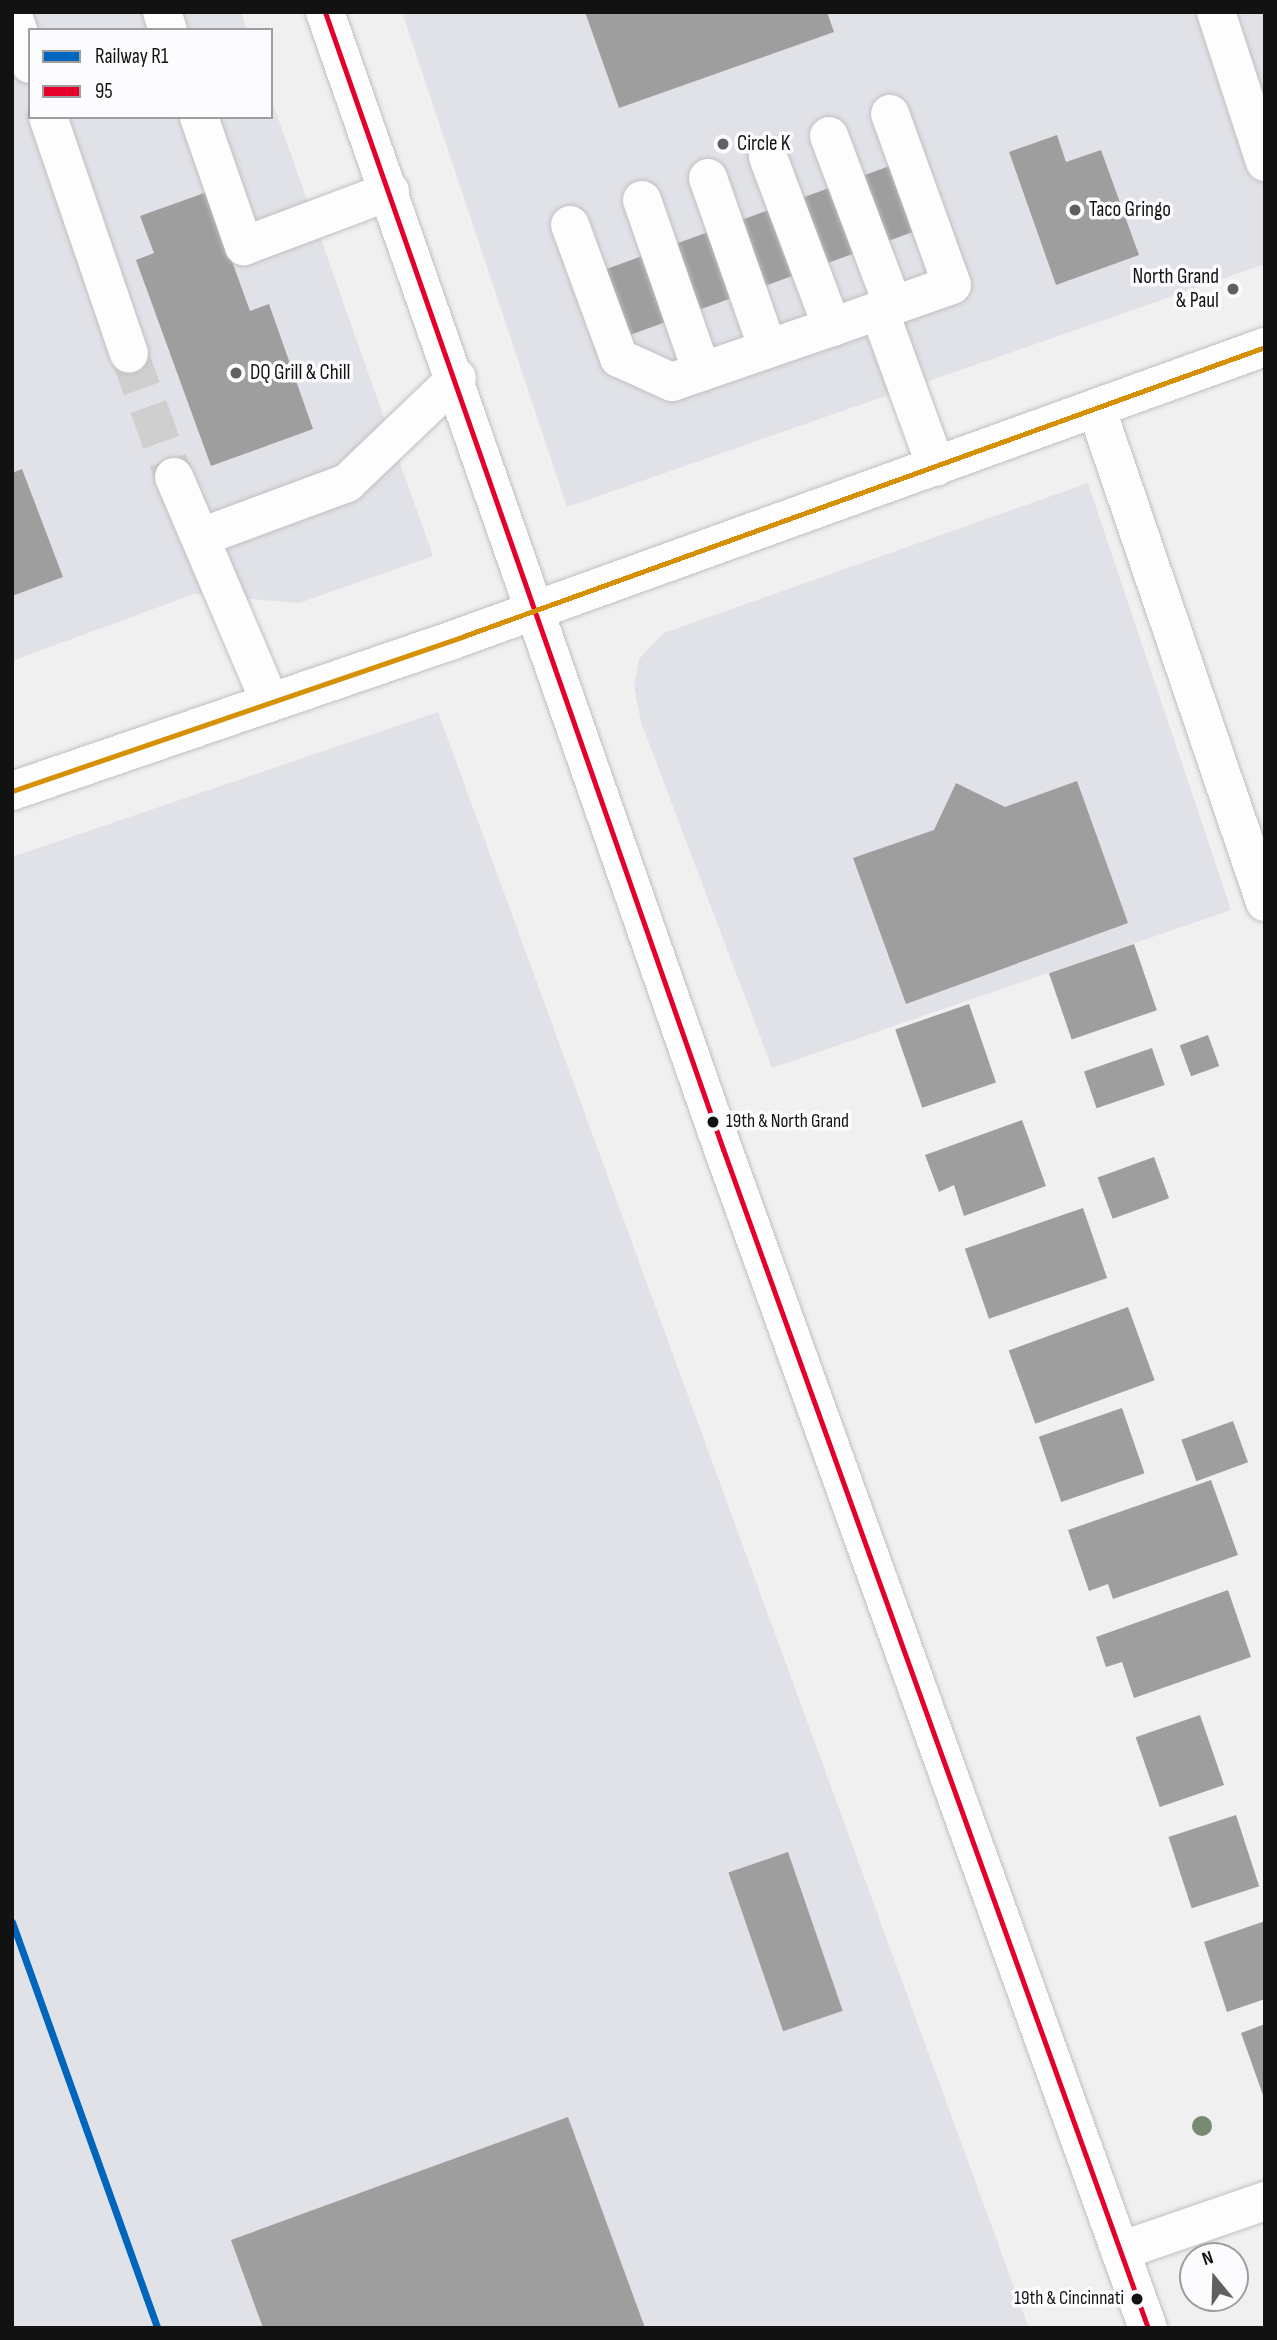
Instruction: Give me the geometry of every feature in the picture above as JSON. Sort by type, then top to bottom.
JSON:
[{"type":"street","points":[[1216,12],[1265,162]]},
{"type":"street","points":[[12,13],[28,58]]},
{"type":"street","points":[[335,15],[390,191],[538,609],[723,1149],[1148,2328]]},
{"type":"street","points":[[569,225],[619,358],[672,382],[702,372],[952,285],[890,114]]},
{"type":"street","points":[[49,119],[129,353]]},
{"type":"street","points":[[200,119],[244,246],[390,191]]},
{"type":"street","points":[[830,136],[936,467]]},
{"type":"street","points":[[768,157],[832,327]]},
{"type":"street","points":[[708,178],[768,349]]},
{"type":"street","points":[[642,201],[702,372]]},
{"type":"street","points":[[12,791],[538,609],[1097,410],[1265,346]]},
{"type":"street","points":[[201,537],[347,483],[457,378]]},
{"type":"street","points":[[1097,410],[1265,902]]},
{"type":"street","points":[[174,477],[270,702]]},
{"type":"street","points":[[1120,2251],[1265,2201]]},
{"type":"shaded area","points":[[12,12],[241,12],[246,28],[28,28],[28,119],[273,119],[273,104],[433,556],[299,603],[194,594],[12,661]]},
{"type":"shaded area","points":[[402,12],[1265,12],[1265,264],[567,507]]},
{"type":"shaded area","points":[[1088,483],[1231,910],[772,1068],[641,722],[634,686],[639,659],[664,633]]},
{"type":"shaded area","points":[[438,712],[1029,2328],[12,2328],[12,857]]},
{"type":"building","points":[[585,12],[827,12],[834,32],[619,108]]},
{"type":"building","points":[[1057,135],[1066,162],[1101,150],[1139,255],[1056,285],[1009,152]]},
{"type":"building","points":[[917,156],[941,222],[622,338],[598,272]]},
{"type":"building","points":[[207,192],[250,311],[269,304],[313,429],[211,466],[136,260],[154,253],[140,216]]},
{"type":"building","points":[[22,469],[63,577],[12,596],[12,473]]},
{"type":"building","points":[[1077,781],[1128,923],[906,1004],[853,858],[934,830],[956,783],[1005,807]]},
{"type":"building","points":[[1134,944],[1157,1010],[1072,1039],[1049,973]]},
{"type":"building","points":[[969,1004],[996,1082],[922,1108],[895,1029]]},
{"type":"building","points":[[1208,1035],[1219,1066],[1191,1076],[1180,1045]]},
{"type":"building","points":[[1152,1048],[1165,1085],[1097,1108],[1084,1071]]},
{"type":"building","points":[[1022,1120],[1046,1186],[964,1216],[954,1185],[939,1192],[925,1155]]},
{"type":"building","points":[[1154,1157],[1169,1198],[1113,1219],[1098,1178]]},
{"type":"building","points":[[1083,1208],[1107,1278],[989,1319],[965,1249]]},
{"type":"building","points":[[1128,1307],[1155,1380],[1035,1424],[1009,1350]]},
{"type":"building","points":[[1122,1408],[1144,1473],[1061,1502],[1039,1437]]},
{"type":"building","points":[[1233,1421],[1248,1462],[1196,1481],[1181,1440]]},
{"type":"building","points":[[1211,1480],[1238,1555],[1113,1599],[1108,1584],[1089,1591],[1068,1530]]},
{"type":"building","points":[[1228,1590],[1251,1657],[1134,1698],[1122,1662],[1106,1667],[1096,1637]]},
{"type":"building","points":[[1200,1715],[1224,1785],[1160,1807],[1136,1737]]},
{"type":"building","points":[[1236,1815],[1259,1886],[1192,1908],[1168,1837]]},
{"type":"building","points":[[788,1852],[843,2011],[783,2031],[728,1873]]},
{"type":"building","points":[[1265,1921],[1265,1999],[1227,2012],[1204,1942]]},
{"type":"building","points":[[1265,2024],[1265,2098],[1264,2098],[1241,2033]]},
{"type":"building","points":[[568,2117],[645,2328],[263,2328],[231,2240]]},
{"type":"tunnel","points":[[129,353],[174,477]]},
{"type":"rail line","name":"R1","points":[[12,1922],[157,2328]]},
{"type":"transit line","name":"95","points":[[325,12],[723,1149],[1148,2328]]},
{"type":"transit line","points":[[12,791],[464,636],[1265,347]]},
{"type":"place","name":"Circle K","points":[[723,144]]},
{"type":"place","name":"Taco Gringo","points":[[1075,210]]},
{"type":"place","name":"North Grand & Paul","points":[[1233,289]]},
{"type":"place","name":"DQ Grill & Chill","points":[[236,373]]},
{"type":"place","name":"19th & North Grand","points":[[713,1122]]},
{"type":"place","name":"19th & Cincinnati","points":[[1137,2299]]}]
